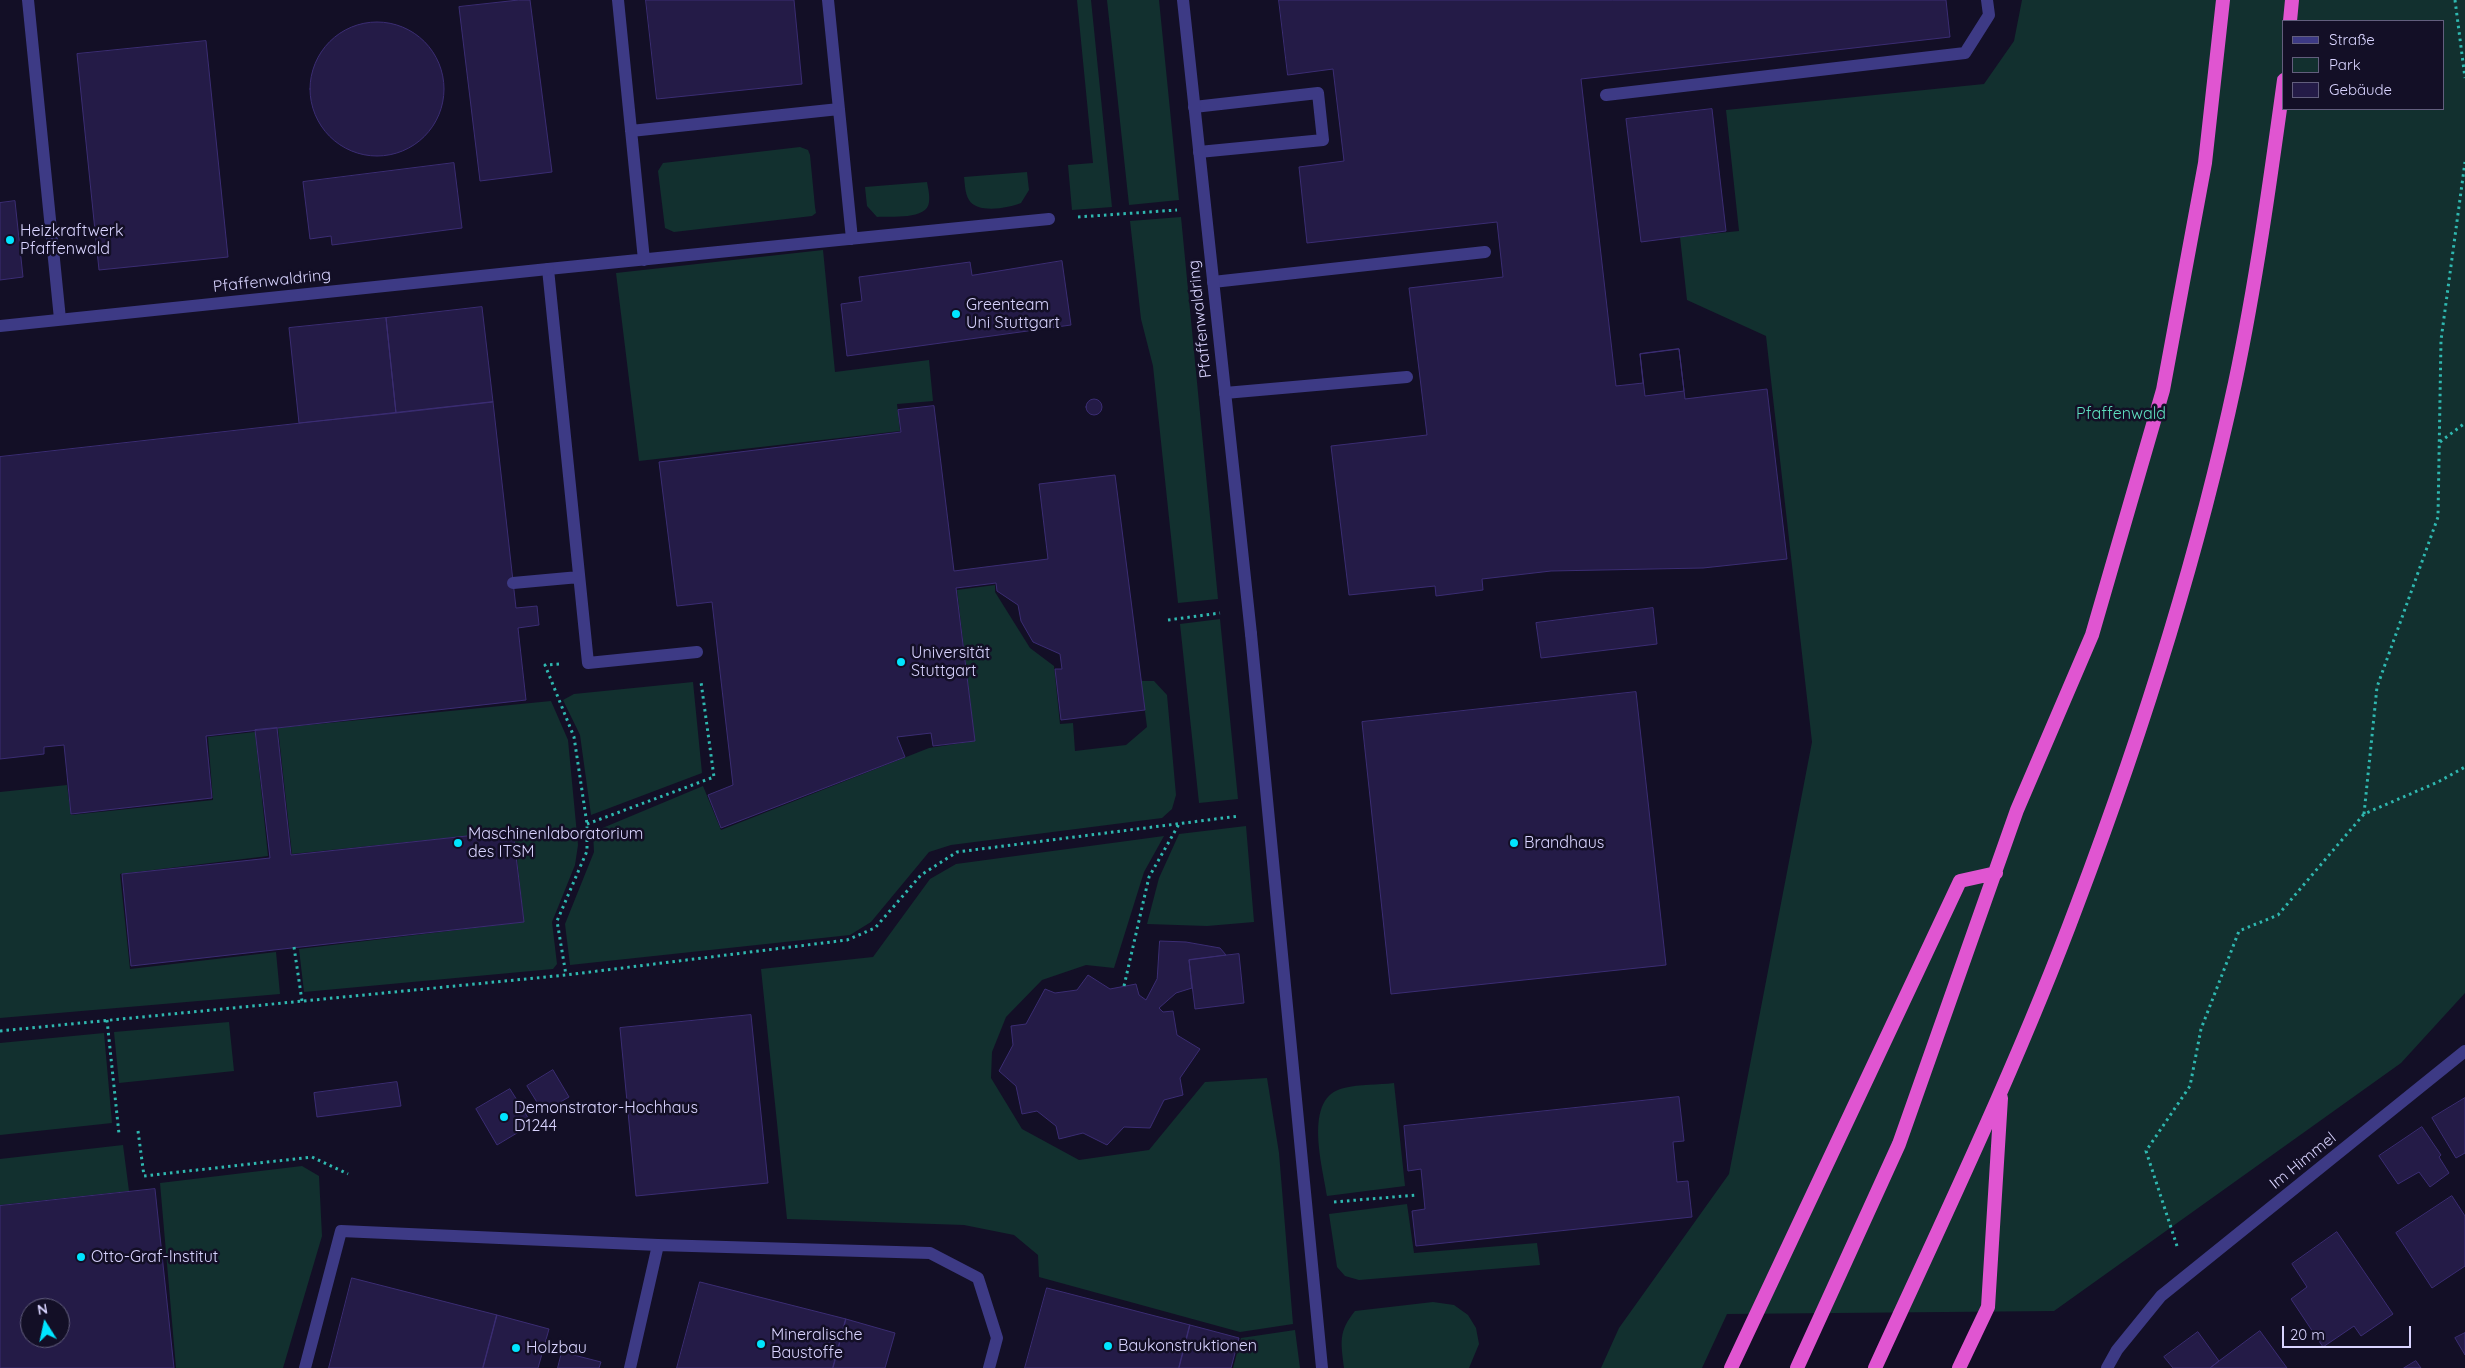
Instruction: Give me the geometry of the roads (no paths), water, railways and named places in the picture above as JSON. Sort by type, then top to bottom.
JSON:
[{"type":"highway","points":[[1797,1368],[1899,1144],[1996,874],[2017,810],[2092,635],[2163,390],[2205,163],[2223,0]]},
{"type":"highway","points":[[2290,20],[2292,0]]},
{"type":"highway","points":[[1875,1368],[2002,1090],[2077,905],[2154,681],[2198,531],[2242,346],[2264,231],[2282,95]]},
{"type":"highway","points":[[1731,1368],[1960,881],[1996,874]]},
{"type":"highway","points":[[1959,1368],[1988,1307],[2002,1090]]},
{"type":"street","points":[[28,0],[60,319]]},
{"type":"street","points":[[618,0],[644,260]]},
{"type":"street","points":[[828,0],[852,239]]},
{"type":"street","name":"Pfaffenwaldring","points":[[1183,0],[1204,208],[1249,609],[1267,813],[1322,1368]]},
{"type":"street","points":[[1606,95],[1965,53],[1989,15],[1987,0]]},
{"type":"street","points":[[1194,107],[1318,93],[1323,140],[1199,152]]},
{"type":"street","points":[[631,131],[839,109]]},
{"type":"street","name":"Pfaffenwaldring","points":[[0,326],[1049,219]]},
{"type":"street","points":[[1213,282],[1485,252]]},
{"type":"street","points":[[548,269],[588,663],[697,652]]},
{"type":"street","points":[[1225,393],[1407,377]]},
{"type":"street","points":[[513,583],[579,577]]},
{"type":"street","name":"Im Himmel","points":[[2107,1368],[2117,1350],[2161,1296],[2465,1051]]},
{"type":"street","points":[[305,1368],[341,1231],[658,1245],[930,1253],[978,1278],[997,1338],[989,1368]]},
{"type":"street","points":[[630,1368],[658,1245]]},
{"type":"place","name":"Heizkraftwerk Pfaffenwald","points":[[10,240]]},
{"type":"place","name":"Greenteam Uni Stuttgart","points":[[956,314]]},
{"type":"place","name":"Universität Stuttgart","points":[[901,662]]},
{"type":"place","name":"Maschinenlaboratorium des ITSM","points":[[458,843]]},
{"type":"place","name":"Brandhaus","points":[[1514,843]]},
{"type":"place","name":"Demonstrator-Hochhaus D1244","points":[[504,1117]]},
{"type":"place","name":"Otto-Graf-Institut","points":[[81,1257]]},
{"type":"place","name":"Mineralische Baustoffe","points":[[761,1344]]},
{"type":"place","name":"Baukonstruktionen","points":[[1108,1346]]},
{"type":"place","name":"Holzbau","points":[[516,1348]]},
{"type":"park label","name":"Pfaffenwald","points":[[2121,414]]}]
